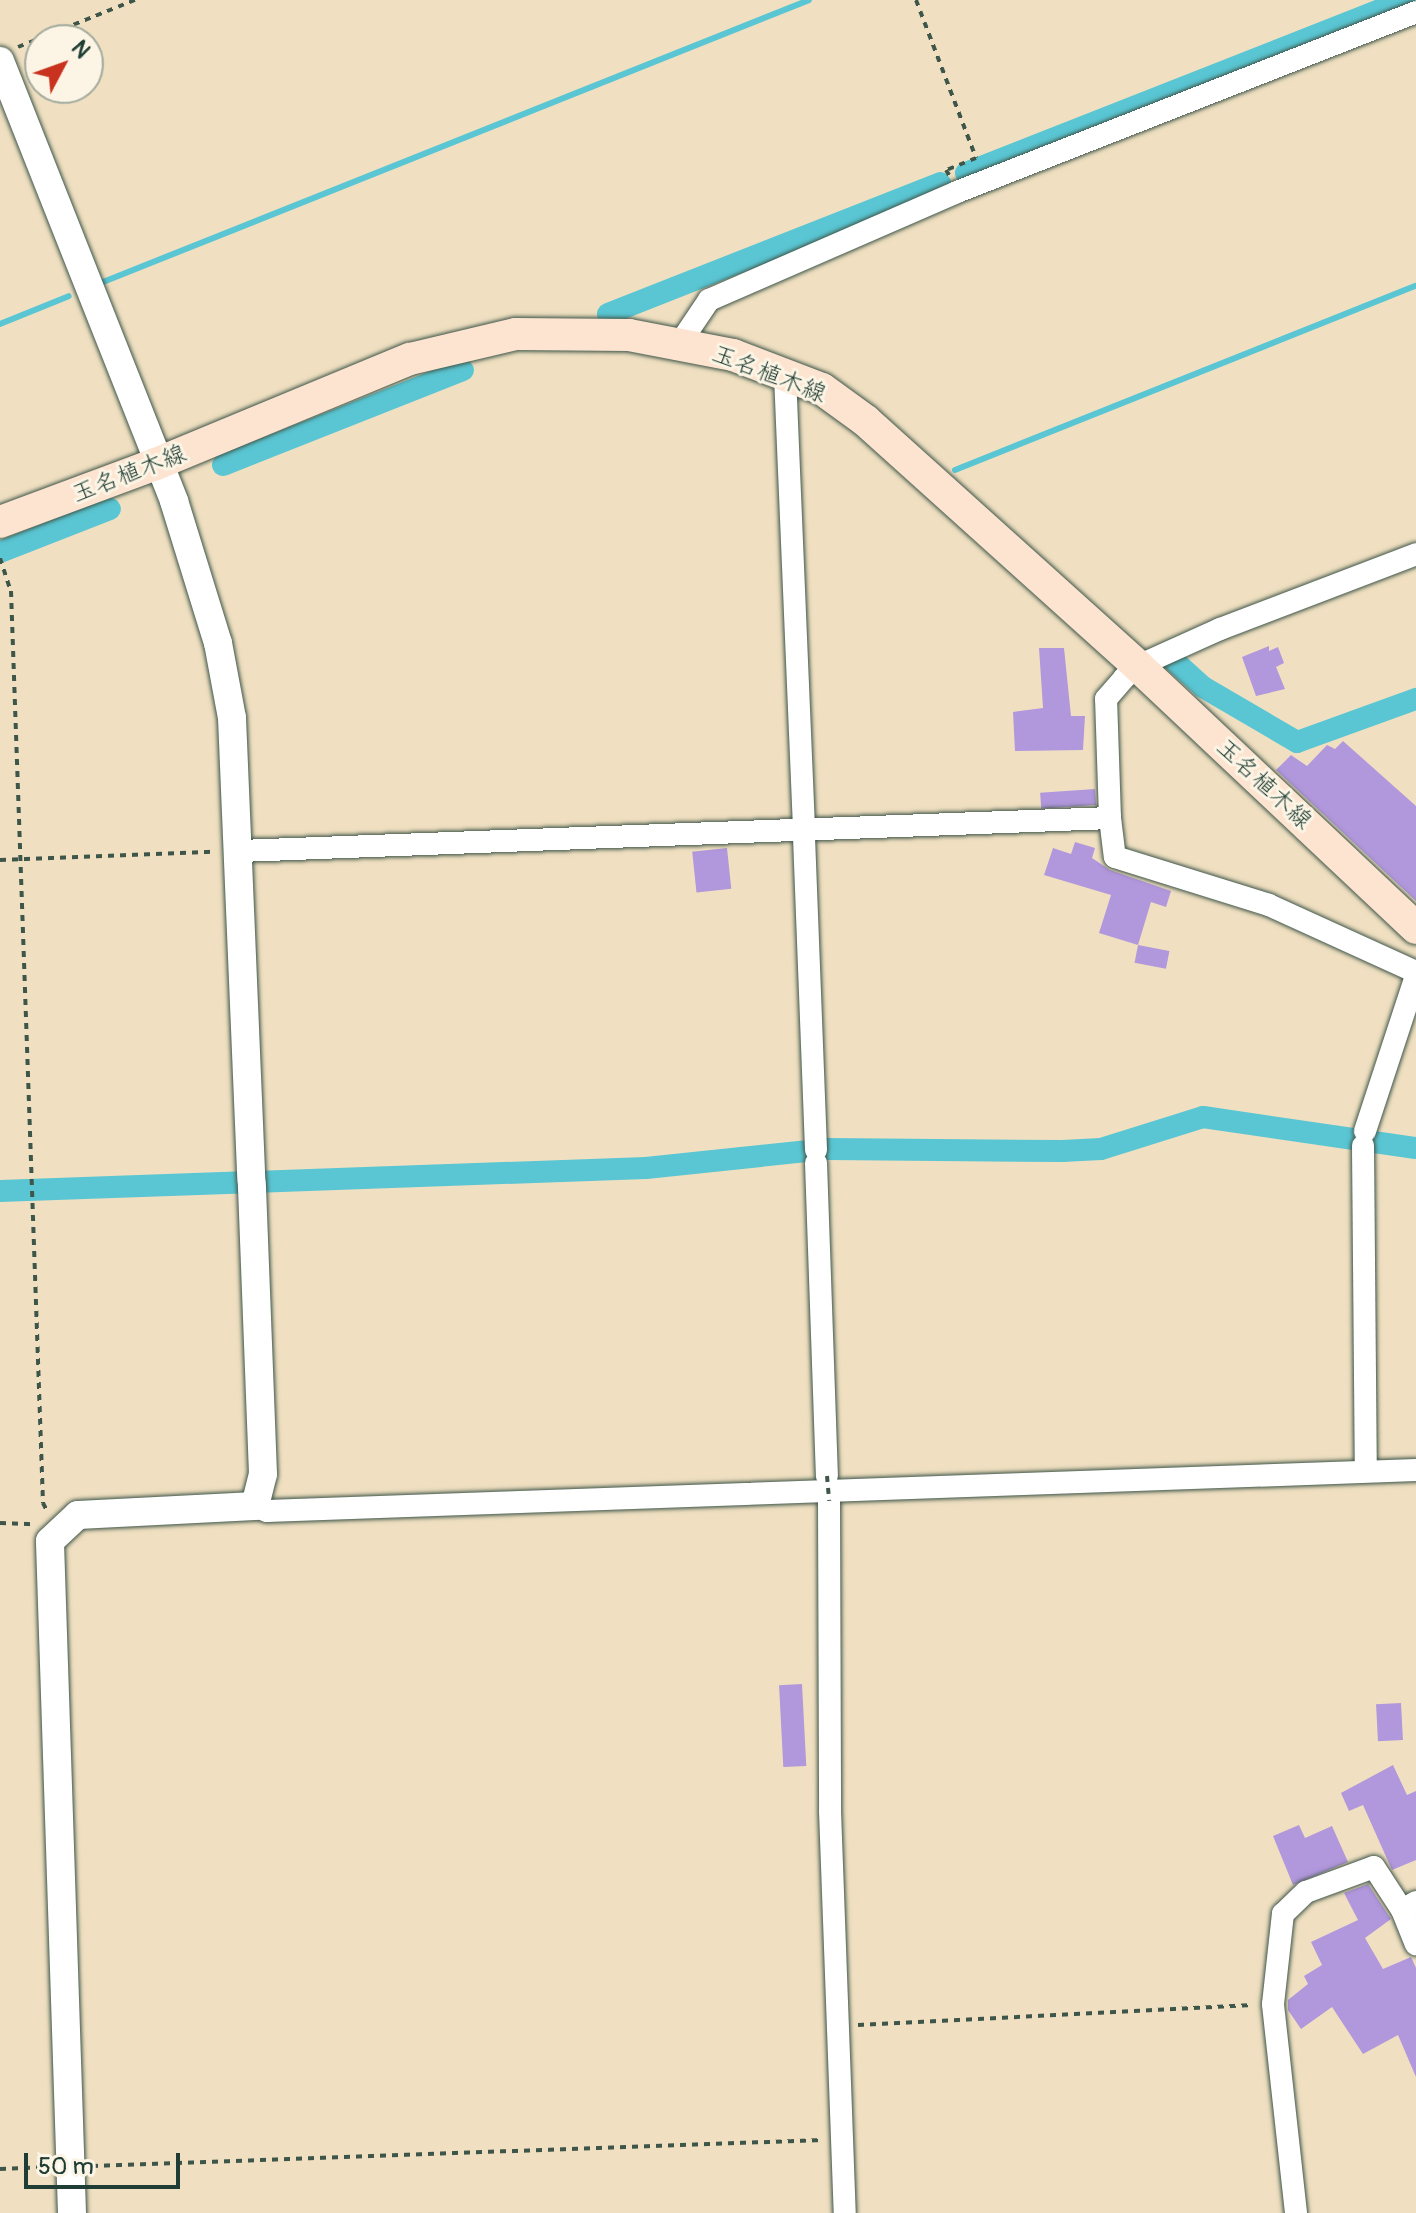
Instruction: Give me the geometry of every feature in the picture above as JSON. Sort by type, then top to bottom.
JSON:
[{"type":"main road","name":"玉名植木線","points":[[0,522],[164,481],[410,359],[516,334],[576,331],[680,343],[733,355],[822,389],[866,421],[1138,666],[1416,928]]},
{"type":"street","points":[[680,343],[709,300],[957,192],[1416,12]]},
{"type":"street","points":[[4,56],[164,481],[218,643],[232,718],[240,851],[263,1474],[255,1506]]},
{"type":"street","points":[[785,375],[827,1476]]},
{"type":"street","points":[[1366,1471],[1364,1139],[1416,974],[1269,905],[1115,857],[1110,818],[1106,699],[1138,666],[1416,554]]},
{"type":"street","points":[[240,851],[1110,818]]},
{"type":"street","points":[[72,2213],[47,1561],[56,1530],[78,1515],[255,1506],[267,1511],[1416,1470]]},
{"type":"street","points":[[829,1501],[830,1811],[845,2139],[845,2213]]},
{"type":"street","points":[[1296,2213],[1273,2004],[1283,1914],[1292,1901],[1374,1867],[1409,1906],[1416,1944]]},
{"type":"path","points":[[4,56],[135,0]]},
{"type":"path","points":[[916,0],[976,158],[946,170],[957,192]]},
{"type":"path","points":[[0,558],[11,591],[43,1503],[56,1530]]},
{"type":"path","points":[[0,860],[240,851]]},
{"type":"path","points":[[827,1476],[829,1501]]},
{"type":"path","points":[[0,1523],[56,1530]]},
{"type":"path","points":[[839,2026],[1273,2004]]},
{"type":"path","points":[[0,2169],[845,2139]]},
{"type":"building","points":[[1269,646],[1269,651],[1278,647],[1284,663],[1276,667],[1285,689],[1256,696],[1242,657]]},
{"type":"building","points":[[1039,648],[1064,648],[1071,716],[1085,716],[1083,750],[1015,751],[1013,712],[1043,708]]},
{"type":"building","points":[[1343,741],[1416,806],[1416,901],[1276,770],[1291,755],[1307,766],[1327,745],[1335,749]]},
{"type":"building","points":[[1095,789],[1096,805],[1041,809],[1040,793]]},
{"type":"building","points":[[1075,842],[1095,848],[1092,858],[1110,870],[1171,891],[1166,907],[1151,902],[1138,945],[1099,933],[1111,895],[1044,875],[1053,848],[1071,854]]},
{"type":"building","points":[[727,848],[731,889],[696,892],[692,852]]},
{"type":"building","points":[[1138,945],[1169,951],[1166,969],[1135,963]]},
{"type":"building","points":[[802,1684],[806,1766],[783,1767],[779,1685]]},
{"type":"building","points":[[1401,1703],[1403,1740],[1378,1741],[1376,1704]]},
{"type":"building","points":[[1393,1765],[1407,1795],[1416,1791],[1416,1860],[1392,1870],[1363,1805],[1349,1811],[1341,1793]]},
{"type":"building","points":[[1299,1825],[1305,1838],[1332,1826],[1348,1862],[1293,1885],[1273,1836]]},
{"type":"building","points":[[1368,1884],[1391,1919],[1365,1938],[1383,1969],[1411,1957],[1416,1968],[1416,2077],[1398,2035],[1363,2054],[1332,2007],[1301,2029],[1288,2010],[1288,2000],[1308,1984],[1304,1976],[1322,1965],[1311,1942],[1358,1920],[1344,1893]]},
{"type":"waterway","points":[[103,282],[809,0]]},
{"type":"waterway","points":[[966,173],[1405,0]]},
{"type":"waterway","points":[[608,314],[940,183]]},
{"type":"waterway","points":[[955,470],[1416,286]]},
{"type":"waterway","points":[[0,324],[69,296]]},
{"type":"waterway","points":[[223,465],[463,370]]},
{"type":"waterway","points":[[0,552],[110,509]]},
{"type":"waterway","points":[[1172,659],[1203,687],[1297,742],[1416,699]]},
{"type":"waterway","points":[[0,1191],[646,1168],[828,1149],[1101,1149],[1203,1117],[1416,1148]]}]
